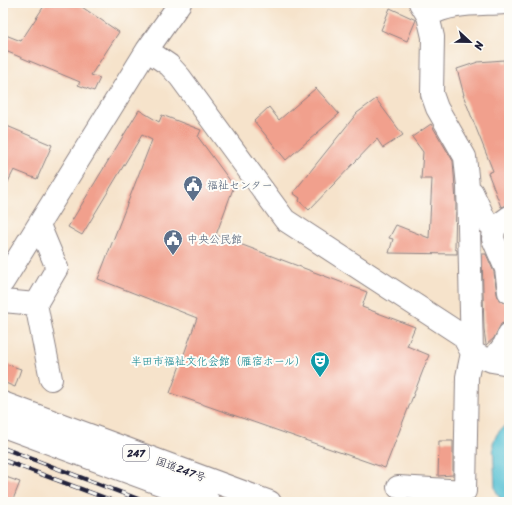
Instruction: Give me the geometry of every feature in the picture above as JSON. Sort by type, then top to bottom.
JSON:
[{"type":"main road","points":[[3,282],[147,50],[180,3]]},
{"type":"main road","points":[[491,359],[465,157],[436,108],[432,94],[433,44],[431,25],[424,10],[438,10],[462,6],[505,3]]},
{"type":"main road","points":[[147,50],[169,65],[180,77],[285,220],[463,336],[491,359]]},
{"type":"main road","points":[[468,186],[485,220],[501,223],[493,239],[506,269],[509,292]]},
{"type":"main road","points":[[39,224],[57,268],[20,302],[43,376]]},
{"type":"main road","points":[[398,487],[465,491],[467,377],[491,359],[504,345],[509,334]]},
{"type":"main road","name":"国道247号","points":[[3,403],[270,502]]},
{"type":"main road","name":"国道247号","points":[[3,426],[208,502]]},
{"type":"water","points":[[509,423],[509,502],[502,502],[495,489],[493,443],[497,434],[505,425]]},
{"type":"building","points":[[46,3],[76,3],[119,32],[91,75],[100,78],[94,91],[78,85],[80,82],[3,50],[3,34],[21,41]]},
{"type":"building","points":[[390,8],[416,20],[407,41],[381,30]]},
{"type":"building","points":[[504,60],[504,63],[509,63],[509,205],[501,207],[488,173],[493,171],[463,95],[457,69],[478,62]]},
{"type":"building","points":[[316,88],[339,114],[286,160],[254,121],[269,107],[279,120]]},
{"type":"building","points":[[376,99],[403,135],[383,148],[377,139],[309,210],[299,201],[300,198],[293,193],[357,113]]},
{"type":"building","points":[[139,110],[159,122],[162,115],[201,130],[198,137],[234,186],[216,235],[367,292],[362,307],[415,327],[407,346],[429,355],[385,468],[170,393],[197,318],[98,279],[152,140],[142,135],[82,235],[68,227]]},
{"type":"building","points":[[431,124],[453,161],[456,202],[455,249],[457,250],[457,254],[389,253],[393,239],[389,238],[396,225],[429,238],[432,179],[421,179],[423,152],[412,137]]},
{"type":"building","points":[[7,126],[52,145],[37,179],[14,170],[3,192],[3,137]]},
{"type":"building","points":[[482,254],[486,254],[494,272],[497,294],[499,300],[507,304],[508,316],[506,316],[506,322],[501,324],[494,338],[486,345],[484,329]]},
{"type":"building","points":[[3,363],[21,369],[15,387],[3,382]]},
{"type":"building","points":[[439,441],[453,441],[453,475],[438,476]]},
{"type":"building","points":[[3,476],[20,482],[12,502],[3,502]]},
{"type":"railway","points":[[3,448],[146,502]]},
{"type":"railway","points":[[3,460],[116,502]]},
{"type":"place","name":"福祉センター","points":[[193,202]]},
{"type":"place","name":"中央公民館","points":[[173,256]]},
{"type":"place","name":"半田市福祉文化会館（雁宿ホール）","points":[[320,378]]}]
